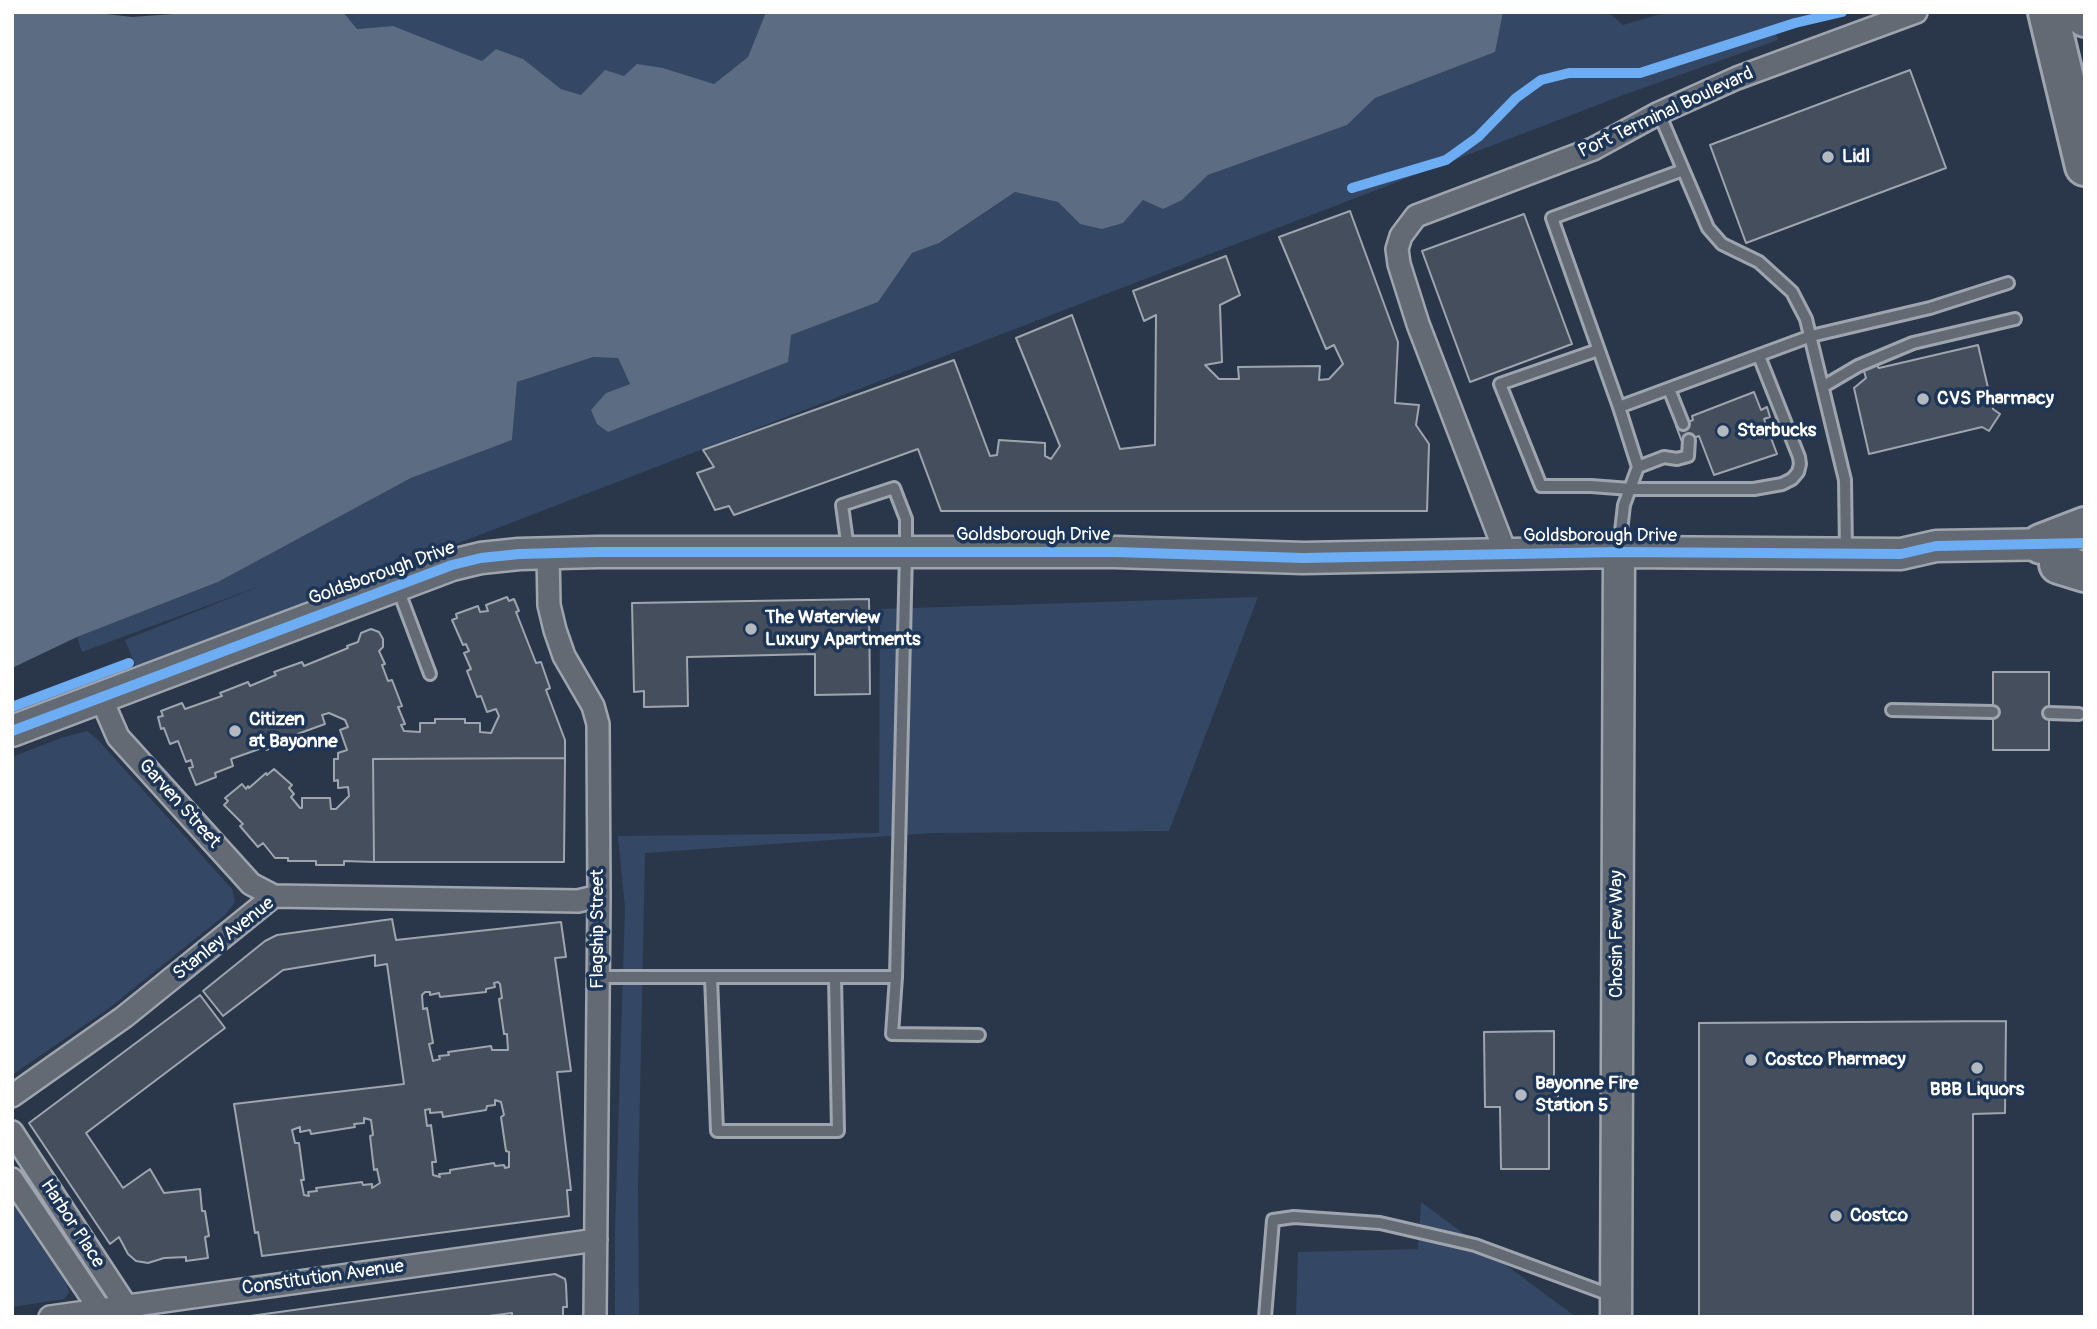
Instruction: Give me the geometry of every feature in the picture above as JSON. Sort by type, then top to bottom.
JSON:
[{"type":"highway","points":[[2032,12],[2064,80]]},
{"type":"highway","points":[[2048,12],[2085,166]]},
{"type":"highway","points":[[2071,557],[2085,527]]},
{"type":"street","name":"Port Terminal Boulevard","points":[[1506,554],[1418,324],[1399,264],[1397,250],[1401,236],[1416,216],[1593,149],[1659,113],[1737,78],[1916,12]]},
{"type":"street","name":"Goldsborough Drive","points":[[12,732],[466,561],[499,556],[548,553],[1115,552],[1303,558],[1619,552],[1900,554],[1934,563],[2071,557]]},
{"type":"street","name":"Chosin Few Way","points":[[1616,1307],[1619,552]]},
{"type":"street","name":"Flagship Street","points":[[548,553],[549,605],[557,637],[564,656],[593,706],[597,724],[599,896],[595,1317]]},
{"type":"street","name":"Garven Street","points":[[101,698],[118,737],[251,884],[274,896]]},
{"type":"street","name":"Stanley Avenue","points":[[12,1097],[124,1017],[274,896],[578,901],[599,896]]},
{"type":"street","name":"Harbor Place","points":[[12,1132],[130,1311]]},
{"type":"street","name":"Harbor Place","points":[[12,1179],[103,1313]]},
{"type":"street","name":"Constitution Avenue","points":[[50,1317],[130,1311],[596,1240]]},
{"type":"lane","points":[[1659,113],[1708,228],[1722,244],[1759,262],[1792,292],[1806,318],[1845,481],[1846,554]]},
{"type":"lane","points":[[1619,552],[1624,505],[1638,467],[1552,218],[1683,170]]},
{"type":"lane","points":[[1619,407],[1811,336],[1930,308],[2008,283]]},
{"type":"lane","points":[[1824,386],[1858,366],[1913,343],[2015,319]]},
{"type":"lane","points":[[1598,349],[1500,384],[1541,486],[1754,489],[1782,484],[1792,479],[1798,472],[1799,457],[1759,356]]},
{"type":"lane","points":[[1669,389],[1683,424]]},
{"type":"lane","points":[[1638,467],[1664,457],[1677,459],[1688,456],[1689,440]]},
{"type":"lane","points":[[848,552],[842,505],[894,488],[906,519],[906,552],[896,976],[892,1034],[979,1035]]},
{"type":"lane","points":[[397,586],[430,674]]},
{"type":"lane","points":[[1892,710],[1993,712]]},
{"type":"lane","points":[[2049,713],[2079,714]]},
{"type":"lane","points":[[598,977],[896,976]]},
{"type":"lane","points":[[711,977],[718,1131],[838,1132],[835,977]]},
{"type":"lane","points":[[1265,1317],[1273,1220],[1294,1217],[1380,1223],[1475,1245],[1616,1307]]},
{"type":"shaded area","points":[[12,12],[89,12],[132,17],[201,12],[343,12],[357,29],[393,26],[482,61],[496,49],[523,59],[561,89],[581,95],[605,70],[624,76],[637,64],[663,68],[714,84],[748,57],[766,12],[1503,12],[1495,52],[1375,98],[1347,125],[1208,175],[1182,200],[1163,209],[1143,200],[1123,223],[1102,229],[1080,224],[1058,202],[1015,192],[939,243],[912,253],[878,302],[791,335],[788,362],[608,432],[597,424],[591,410],[606,393],[630,384],[618,358],[593,357],[517,382],[512,440],[411,478],[218,582],[77,637],[12,668]]},
{"type":"shaded area","points":[[343,12],[766,12],[748,57],[714,84],[663,68],[624,76],[605,71],[581,95],[561,89],[522,59],[496,49],[482,61],[393,26],[357,29]]},
{"type":"shaded area","points":[[1503,12],[1608,12],[1623,25],[1667,12],[1834,12],[1775,29],[1778,40],[1626,94],[136,667],[125,640],[263,585],[82,652],[77,637],[218,582],[411,478],[512,440],[517,382],[593,356],[618,358],[630,384],[606,393],[790,335],[878,302],[912,253],[939,243],[1015,192],[1058,202],[1080,224],[1123,223],[1143,200],[1182,200],[1208,175],[1347,125],[1375,98],[1494,52]]},
{"type":"shaded area","points":[[1258,597],[1169,831],[931,833],[645,853],[638,1188],[639,1317],[615,1317],[615,1231],[625,908],[618,836],[879,833],[880,609]]},
{"type":"shaded area","points":[[87,731],[232,889],[235,902],[226,914],[108,1009],[12,1075],[12,757]]},
{"type":"shaded area","points":[[12,1197],[67,1283],[69,1293],[64,1299],[12,1307]]},
{"type":"shaded area","points":[[1421,1202],[1576,1317],[1296,1317],[1298,1252],[1418,1249]]},
{"type":"building","name":"Lidl","points":[[1910,70],[1946,168],[1746,243],[1710,145]]},
{"type":"building","points":[[1350,211],[1398,342],[1395,403],[1419,405],[1416,425],[1429,444],[1427,511],[941,511],[918,449],[734,515],[729,506],[715,510],[697,473],[714,467],[703,450],[954,360],[990,456],[997,455],[999,440],[1045,443],[1045,456],[1051,459],[1060,446],[1016,338],[1072,315],[1120,449],[1155,445],[1156,315],[1144,321],[1133,291],[1226,256],[1240,295],[1220,305],[1222,362],[1205,365],[1219,379],[1239,379],[1238,367],[1320,366],[1319,380],[1329,379],[1343,364],[1334,345],[1326,349],[1279,237]]},
{"type":"building","points":[[1524,214],[1572,344],[1470,382],[1422,251]]},
{"type":"building","name":"CVS Pharmacy","points":[[1978,345],[1993,409],[2000,414],[1989,431],[1982,427],[1869,454],[1854,388],[1866,378],[1863,368],[1872,361],[1879,368]]},
{"type":"building","name":"Starbucks","points":[[1754,392],[1761,410],[1767,407],[1770,417],[1764,419],[1777,454],[1714,475],[1699,436],[1682,442],[1676,426],[1693,420],[1692,416]]},
{"type":"building","name":"Citizen at Bayonne","points":[[507,597],[509,601],[514,599],[519,611],[516,612],[536,663],[541,662],[550,688],[546,690],[565,740],[565,758],[373,759],[374,862],[344,861],[344,865],[316,865],[316,861],[275,858],[263,843],[258,847],[240,826],[243,824],[224,805],[228,801],[225,798],[242,784],[246,789],[248,786],[249,788],[274,769],[292,785],[289,788],[294,794],[291,797],[300,808],[302,798],[330,798],[331,809],[336,809],[349,796],[348,787],[338,788],[338,780],[334,781],[334,759],[338,759],[338,753],[347,750],[340,730],[348,727],[345,720],[329,713],[322,715],[325,724],[292,736],[294,740],[231,759],[233,766],[196,785],[189,768],[193,767],[191,760],[186,762],[178,741],[170,744],[164,728],[161,729],[158,717],[163,716],[161,711],[182,703],[185,709],[222,696],[220,693],[248,682],[250,686],[276,675],[274,672],[302,662],[304,666],[348,648],[347,646],[358,642],[361,633],[371,629],[379,632],[383,639],[383,647],[379,651],[385,664],[382,665],[388,681],[392,680],[402,706],[398,707],[405,724],[401,725],[404,731],[420,732],[420,723],[435,723],[435,719],[465,719],[465,723],[480,723],[480,732],[491,733],[499,716],[496,709],[487,712],[481,696],[477,697],[467,671],[471,669],[464,653],[469,651],[466,644],[463,645],[452,620],[457,618],[456,614],[478,606],[480,612],[488,611],[486,605]]},
{"type":"building","name":"The Waterview Luxury Apartments","points":[[869,599],[870,694],[815,695],[815,654],[687,657],[688,706],[644,707],[644,691],[634,692],[632,603]]},
{"type":"building","points":[[1993,672],[2049,672],[2049,750],[1993,750]]},
{"type":"building","points":[[565,758],[564,862],[374,862],[373,759]]},
{"type":"building","points":[[392,919],[396,940],[561,922],[566,957],[555,958],[571,1071],[557,1072],[571,1190],[567,1190],[569,1216],[262,1256],[258,1232],[255,1233],[234,1104],[404,1084],[387,964],[375,966],[375,955],[283,970],[223,1016],[203,991],[265,941],[277,935]],"holes":[[[498,982],[508,1050],[492,1050],[491,1046],[448,1052],[449,1055],[439,1056],[440,1059],[433,1061],[429,1044],[433,1043],[427,1008],[423,1009],[422,995],[425,992],[430,992],[430,995],[439,993],[440,997],[486,992],[486,989],[495,987],[494,983]],[[495,1100],[501,1102],[509,1167],[495,1166],[494,1163],[450,1170],[450,1173],[439,1174],[440,1177],[433,1175],[432,1162],[436,1162],[431,1125],[427,1126],[425,1110],[430,1109],[430,1113],[442,1112],[443,1117],[486,1110],[487,1106],[495,1105]],[[364,1118],[371,1120],[374,1170],[377,1169],[380,1183],[372,1188],[372,1184],[363,1185],[362,1182],[316,1188],[317,1191],[308,1192],[309,1196],[304,1195],[299,1143],[295,1143],[292,1130],[300,1127],[300,1132],[310,1130],[311,1134],[364,1123]]]},
{"type":"building","points":[[200,995],[225,1028],[86,1133],[123,1188],[150,1169],[164,1193],[200,1189],[202,1211],[205,1211],[209,1236],[205,1237],[208,1258],[186,1261],[186,1257],[164,1258],[148,1263],[136,1261],[128,1254],[119,1237],[110,1244],[29,1123]]},
{"type":"building","name":"Costco","points":[[2006,1021],[2005,1113],[1973,1114],[1973,1317],[1699,1317],[1699,1023]]},
{"type":"building","name":"Bayonne Fire Station 5","points":[[1554,1031],[1554,1082],[1558,1082],[1558,1107],[1549,1109],[1549,1169],[1501,1169],[1500,1107],[1485,1107],[1484,1032]]},
{"type":"building","points":[[555,1274],[565,1279],[566,1284],[567,1307],[563,1307],[563,1317],[512,1317],[512,1313],[481,1317],[243,1317]]},
{"type":"cycle path","points":[[1352,188],[1446,160],[1478,137],[1516,98],[1541,80],[1569,73],[1640,73],[1795,23],[1842,12]]},
{"type":"cycle path","points":[[12,731],[452,565],[481,558],[519,554],[1115,552],[1303,558],[1619,552],[1901,554],[1936,546],[2085,543]]},
{"type":"cycle path","points":[[12,707],[129,663]]},
{"type":"place","name":"Lidl","points":[[1828,157]]},
{"type":"place","name":"CVS Pharmacy","points":[[1923,399]]},
{"type":"place","name":"Starbucks","points":[[1723,431]]},
{"type":"place","name":"The Waterview Luxury Apartments","points":[[751,629]]},
{"type":"place","name":"Citizen at Bayonne","points":[[235,731]]},
{"type":"place","name":"Costco Pharmacy","points":[[1751,1060]]},
{"type":"place","name":"BBB Liquors","points":[[1977,1068]]},
{"type":"place","name":"Bayonne Fire Station 5","points":[[1521,1095]]},
{"type":"place","name":"Costco","points":[[1836,1216]]}]
